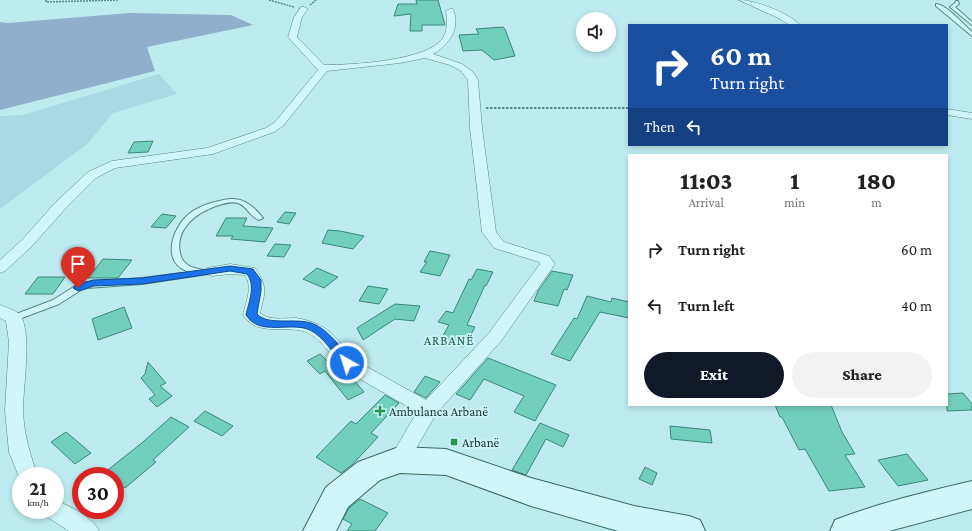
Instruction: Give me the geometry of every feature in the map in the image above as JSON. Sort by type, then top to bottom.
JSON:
[{"type":"main road","points":[[317,530],[337,497],[369,471],[399,460],[446,462],[531,492],[634,521],[689,531]]},
{"type":"main road","points":[[846,531],[899,513],[972,495]]},
{"type":"street","points":[[743,0],[774,10],[795,24]]},
{"type":"street","points":[[304,9],[298,17],[292,37],[320,67],[324,68],[379,63],[426,55],[444,44],[449,37],[449,30],[453,23],[450,11]]},
{"type":"street","points":[[399,460],[429,409],[495,337],[548,264],[544,259],[500,245],[489,232],[473,80],[470,73],[460,65],[426,55]]},
{"type":"street","points":[[0,268],[27,243],[60,206],[92,175],[112,165],[209,151],[270,130],[279,124],[324,68]]},
{"type":"street","points":[[948,112],[972,116]]},
{"type":"street","points":[[212,271],[230,268],[250,271],[256,280],[256,291],[251,315],[256,320],[268,324],[289,323],[312,327],[326,337],[347,363],[369,378],[393,388],[407,398],[429,409]]},
{"type":"street","points":[[7,314],[18,342],[14,411],[19,452],[25,467]]},
{"type":"street","points":[[64,516],[88,531]]},
{"type":"lane","points":[[957,2],[957,4],[952,7],[972,24]]},
{"type":"lane","points":[[938,5],[972,35]]},
{"type":"lane","points":[[212,271],[192,271],[182,265],[175,253],[176,239],[183,224],[196,213],[211,206],[232,200],[240,202],[259,218]]},
{"type":"lane","points":[[7,314],[56,302],[78,288],[86,285],[142,281],[212,271]]},
{"type":"path","points":[[46,0],[46,2],[118,0]]},
{"type":"path","points":[[269,0],[304,9]]},
{"type":"path","points":[[475,108],[628,108]]},
{"type":"shaded area","points":[[130,13],[231,15],[253,25],[147,47],[155,71],[0,110],[0,22],[8,23]]},
{"type":"shaded area","points":[[159,74],[177,94],[113,113],[87,144],[0,209],[0,116],[23,115]]},
{"type":"building","points":[[416,0],[438,0],[445,25],[422,25],[422,31],[410,31],[411,14],[394,16],[398,4],[417,4]]},
{"type":"building","points":[[503,27],[515,56],[494,60],[482,50],[463,51],[459,35],[479,34],[476,29]]},
{"type":"building","points":[[153,141],[148,152],[128,153],[134,142]]},
{"type":"building","points":[[285,212],[296,213],[289,224],[277,222]]},
{"type":"building","points":[[162,214],[176,216],[166,228],[151,227]]},
{"type":"building","points":[[226,218],[247,218],[243,226],[273,228],[265,242],[231,239],[233,236],[216,236]]},
{"type":"building","points":[[328,230],[364,236],[353,249],[322,243]]},
{"type":"building","points":[[275,244],[291,245],[284,257],[267,256]]},
{"type":"building","points":[[430,251],[450,255],[440,276],[420,272],[427,262],[424,262]]},
{"type":"building","points":[[103,259],[132,260],[118,278],[88,278]]},
{"type":"building","points":[[317,268],[338,277],[324,288],[303,279]]},
{"type":"building","points":[[477,269],[493,272],[486,286],[485,285],[467,325],[475,327],[464,347],[440,341],[449,325],[438,322],[446,311],[453,313],[469,279],[471,280]]},
{"type":"building","points":[[552,271],[573,275],[567,290],[564,289],[558,306],[534,301],[538,291]]},
{"type":"building","points":[[38,277],[65,277],[53,294],[25,294]]},
{"type":"building","points":[[368,286],[388,289],[379,304],[359,301]]},
{"type":"building","points":[[587,296],[611,302],[612,298],[628,302],[628,318],[600,312],[570,361],[551,354],[574,318],[577,319]]},
{"type":"building","points":[[395,304],[420,306],[414,321],[395,319],[363,340],[357,328]]},
{"type":"building","points":[[124,307],[132,328],[98,340],[92,319]]},
{"type":"building","points":[[320,354],[339,373],[344,371],[349,374],[364,392],[348,400],[325,371],[320,374],[307,361]]},
{"type":"building","points":[[488,358],[556,385],[535,421],[514,412],[524,396],[484,379],[470,400],[456,394]]},
{"type":"building","points":[[148,362],[166,383],[160,386],[172,396],[157,407],[149,399],[155,395],[141,378],[145,374]]},
{"type":"building","points":[[425,376],[440,382],[426,398],[414,392]]},
{"type":"building","points":[[963,393],[972,404],[972,410],[947,411],[948,394]]},
{"type":"building","points":[[385,395],[399,403],[371,433],[378,437],[352,465],[341,473],[316,457],[351,421],[356,424]]},
{"type":"building","points":[[775,406],[831,406],[842,432],[855,454],[845,455],[865,487],[829,491],[805,449],[799,450],[782,417],[780,417]]},
{"type":"building","points":[[205,411],[233,426],[222,436],[194,421]]},
{"type":"building","points":[[171,417],[189,427],[153,460],[156,462],[125,488],[124,467],[112,467]]},
{"type":"building","points":[[540,423],[569,435],[563,447],[546,439],[526,475],[512,470]]},
{"type":"building","points":[[670,426],[710,430],[712,443],[671,439]]},
{"type":"building","points":[[66,432],[91,453],[75,464],[51,442]]},
{"type":"building","points":[[907,454],[928,480],[898,486],[878,460]]},
{"type":"building","points":[[645,467],[657,473],[652,485],[639,479]]},
{"type":"building","points":[[360,499],[388,513],[375,531],[347,531],[352,524],[343,519],[349,508]]},
{"type":"place","name":"Ambulanca Arbanë","points":[[380,411]]},
{"type":"place","name":"Arbanë","points":[[454,442]]},
{"type":"district","name":"ARBANË","points":[[449,340]]},
{"type":"route","points":[[78,288],[93,283],[142,281],[230,268],[250,271],[256,280],[256,291],[251,315],[256,320],[268,324],[289,323],[312,327],[326,337],[347,363]]}]
